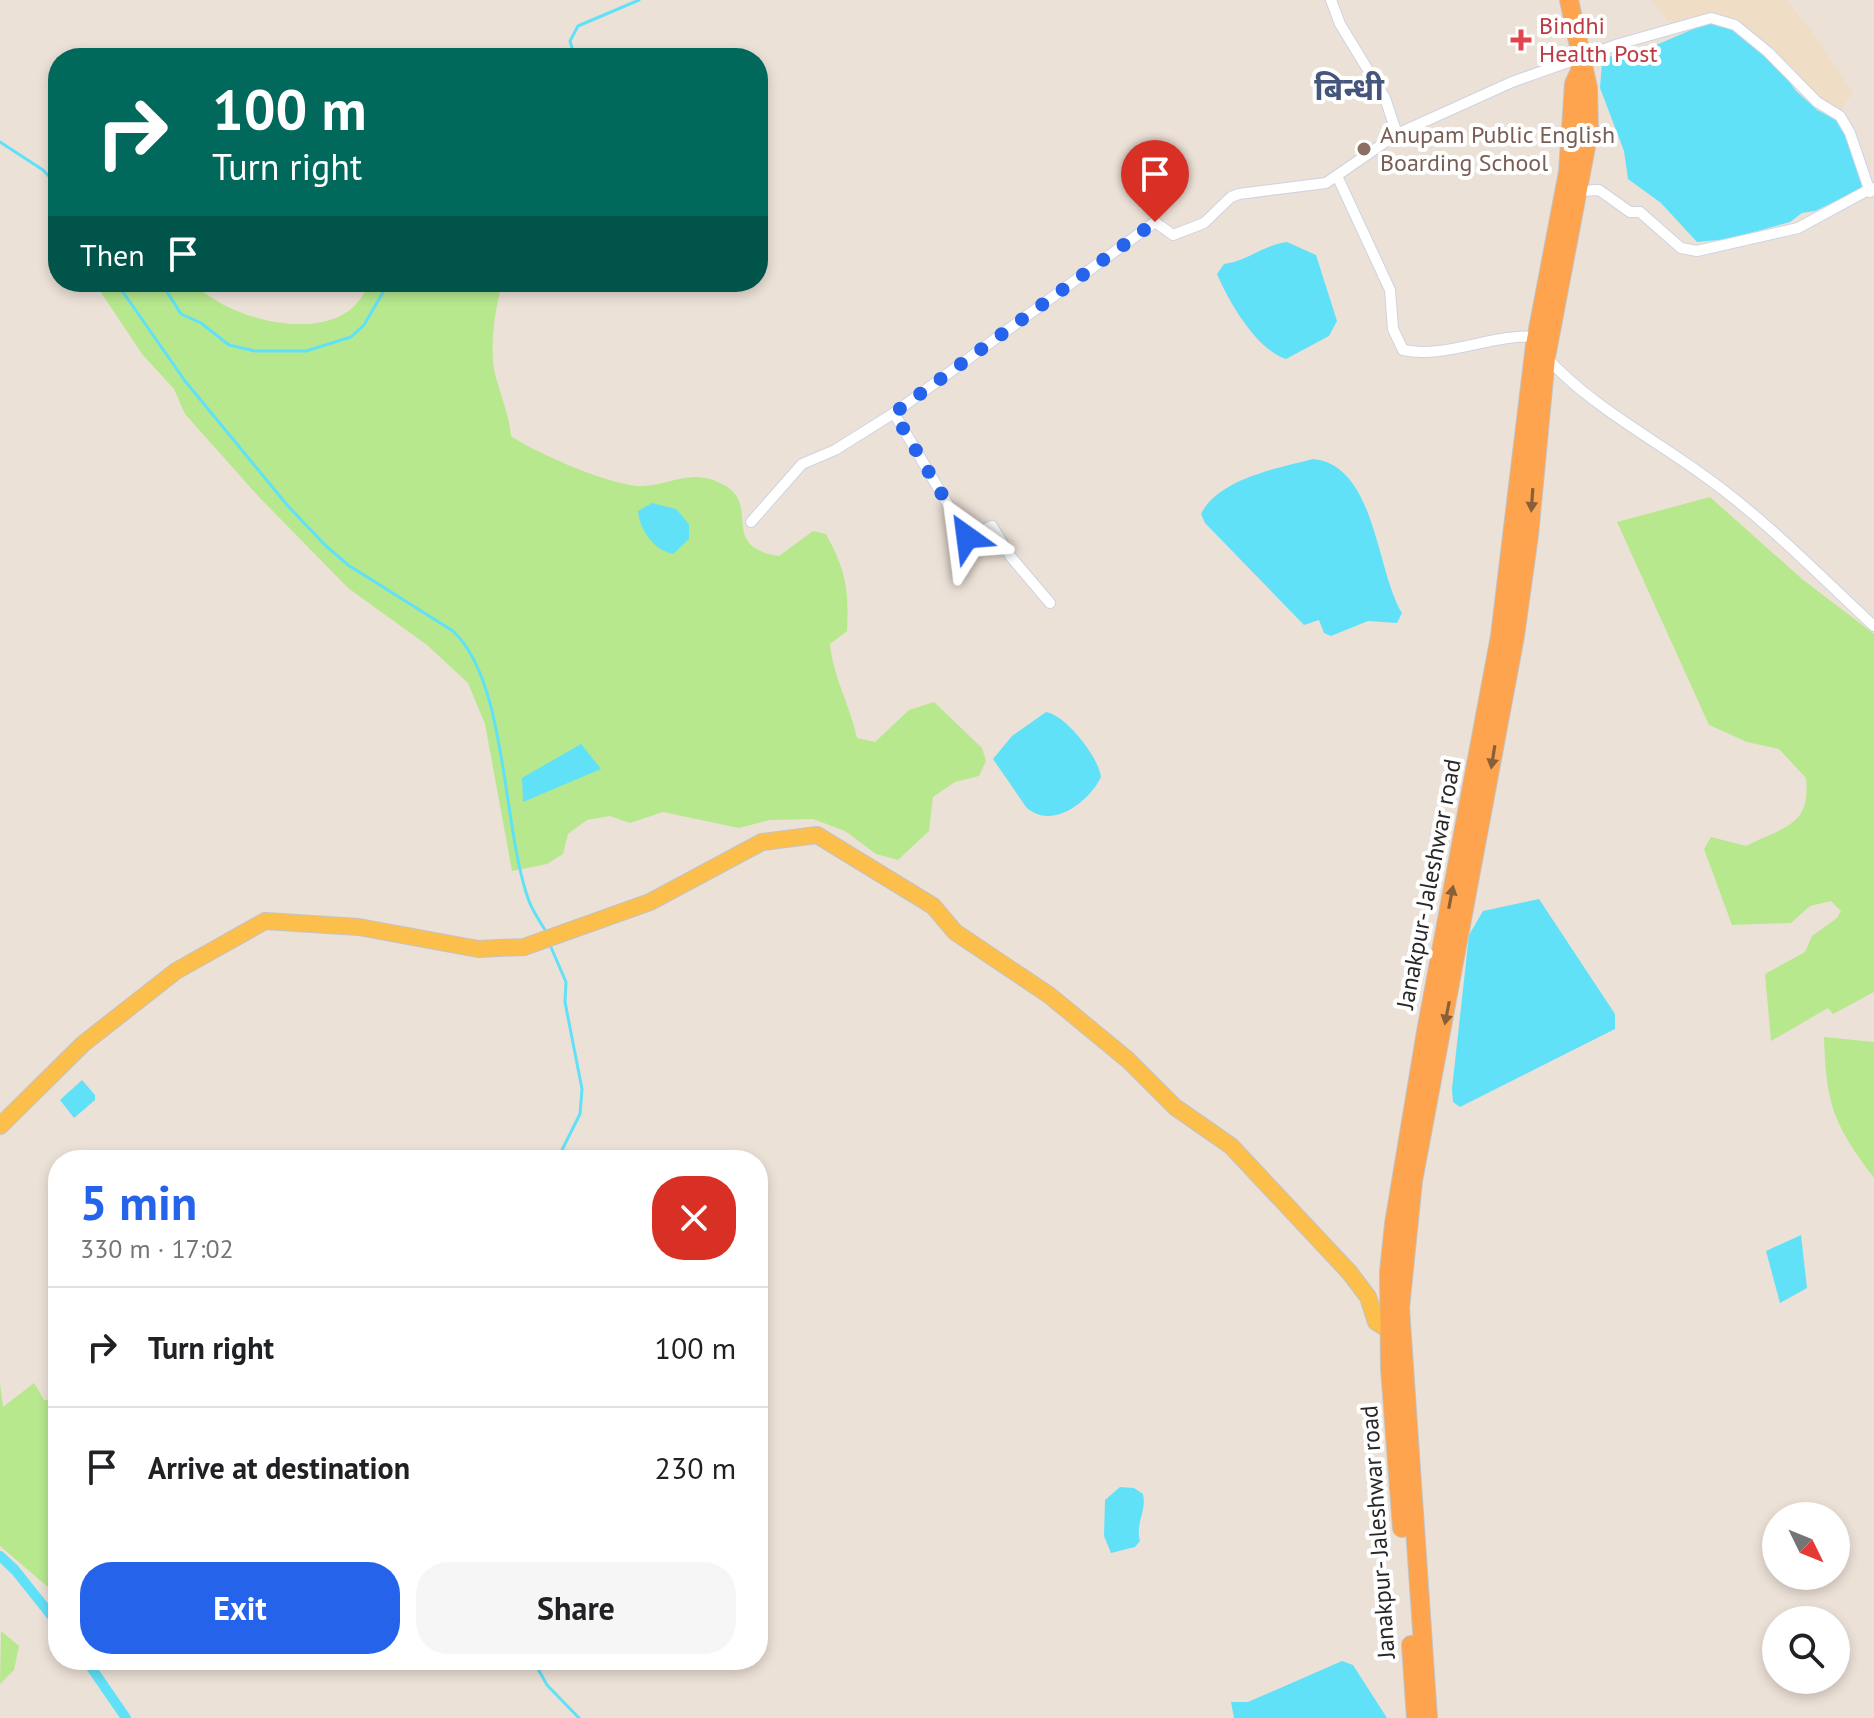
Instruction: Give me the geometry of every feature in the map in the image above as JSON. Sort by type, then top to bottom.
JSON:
[{"type":"highway","name":"Janakpur- Jaleshwar road","points":[[1416,1718],[1396,1334],[1413,1181],[1515,636],[1529,535],[1546,357],[1589,131],[1588,88],[1569,0]]},
{"type":"highway","name":"Janakpur- Jaleshwar road","points":[[1428,1718],[1389,1272],[1401,1177],[1500,636],[1537,337],[1568,172],[1574,84],[1582,60]]},
{"type":"main road","points":[[0,1126],[83,1044],[176,971],[265,921],[359,927],[478,949],[524,947],[650,902],[762,842],[817,835],[933,906],[955,932],[1049,995],[1128,1060],[1175,1107],[1231,1146],[1350,1273],[1368,1297],[1376,1322],[1396,1334]]},
{"type":"street","points":[[1331,0],[1340,24],[1385,98],[1397,134]]},
{"type":"street","points":[[751,522],[802,464],[835,450],[894,413],[1155,222],[1173,235],[1204,223],[1231,197],[1239,194],[1314,185],[1338,178],[1397,134],[1512,82],[1702,19],[1726,20],[1768,52],[1817,102],[1840,116],[1872,189],[1798,228],[1714,249],[1688,251],[1640,212],[1630,212],[1599,190],[1579,191]]},
{"type":"street","points":[[1338,178],[1390,290],[1393,329],[1403,350],[1436,350],[1522,334],[1537,337]]},
{"type":"street","points":[[1546,357],[1602,409],[1704,476],[1764,523],[1874,626]]},
{"type":"street","points":[[894,413],[967,537],[992,526],[1011,557],[1050,603]]},
{"type":"shaded area","points":[[1651,0],[1786,0],[1812,31],[1853,93],[1839,112],[1829,107],[1769,50],[1672,26]]},
{"type":"green space","points":[[101,292],[203,292],[248,315],[288,324],[309,324],[328,321],[345,313],[363,292],[500,292],[494,325],[493,359],[511,436],[574,467],[628,485],[651,485],[697,477],[718,482],[732,491],[739,501],[744,533],[749,543],[760,551],[779,556],[813,531],[826,534],[842,570],[847,603],[847,631],[830,644],[857,738],[875,742],[909,710],[934,702],[982,748],[986,761],[979,776],[955,782],[933,797],[929,831],[898,860],[876,854],[845,831],[813,819],[770,820],[739,828],[663,812],[630,823],[610,816],[587,820],[568,834],[563,854],[547,864],[512,871],[485,724],[468,683],[427,645],[348,588],[258,496],[185,414],[174,389],[142,354]]},
{"type":"green space","points":[[1710,497],[1802,579],[1874,634],[1874,992],[1833,1014],[1828,1008],[1771,1041],[1765,974],[1805,952],[1812,936],[1837,918],[1841,911],[1831,901],[1810,906],[1791,923],[1732,925],[1704,849],[1711,837],[1746,846],[1792,823],[1804,806],[1806,778],[1779,749],[1747,742],[1709,725],[1617,522]]},
{"type":"green space","points":[[1824,1037],[1874,1042],[1874,1178],[1849,1143],[1834,1112],[1827,1080]]},
{"type":"green space","points":[[0,1383],[3,1407],[34,1383],[44,1400],[48,1400],[48,1587],[0,1546]]},
{"type":"green space","points":[[1,1631],[19,1646],[14,1670],[0,1684]]},
{"type":"water","points":[[1712,21],[1721,21],[1772,58],[1796,91],[1817,110],[1842,123],[1863,188],[1815,211],[1802,213],[1790,222],[1728,239],[1697,242],[1661,203],[1628,179],[1624,151],[1600,88],[1602,62],[1608,57],[1649,48]]},
{"type":"water","points":[[1287,242],[1316,255],[1337,321],[1329,336],[1286,359],[1275,354],[1254,335],[1236,311],[1217,274],[1224,264]]},
{"type":"water","points":[[1313,459],[1334,466],[1350,480],[1362,499],[1393,595],[1402,613],[1397,623],[1368,621],[1331,636],[1324,633],[1319,620],[1304,625],[1205,523],[1201,514],[1221,492],[1250,477]]},
{"type":"water","points":[[652,503],[676,509],[689,524],[689,539],[673,554],[654,544],[642,526],[638,511]]},
{"type":"water","points":[[1046,712],[1063,721],[1080,738],[1101,777],[1079,804],[1058,815],[1047,816],[1036,814],[1026,807],[993,759],[1012,736]]},
{"type":"water","points":[[581,744],[601,769],[523,802],[522,778]]},
{"type":"water","points":[[1539,899],[1615,1014],[1615,1029],[1460,1107],[1453,1102],[1452,1089],[1469,935],[1483,911]]},
{"type":"water","points":[[82,1080],[95,1095],[95,1100],[74,1118],[60,1100]]},
{"type":"water","points":[[1801,1235],[1807,1288],[1780,1303],[1766,1251]]},
{"type":"water","points":[[1120,1487],[1134,1488],[1143,1494],[1140,1541],[1135,1547],[1111,1553],[1104,1536],[1105,1500]]},
{"type":"water","points":[[1342,1661],[1353,1665],[1387,1718],[1234,1718],[1231,1702],[1248,1702]]},
{"type":"waterway","points":[[572,48],[570,41],[578,26],[639,0]]},
{"type":"waterway","points":[[0,142],[48,175]]},
{"type":"waterway","points":[[123,292],[185,381],[288,506],[325,545],[348,565],[453,631],[471,654],[484,684],[494,720],[520,871],[531,905],[547,933]]},
{"type":"waterway","points":[[167,292],[181,314],[201,323],[229,345],[255,351],[306,351],[351,337],[364,325],[383,292]]},
{"type":"waterway","points":[[550,945],[566,982],[565,1002],[582,1089],[580,1114],[562,1150]]},
{"type":"waterway","points":[[0,1556],[48,1611]]},
{"type":"waterway","points":[[93,1670],[126,1718]]},
{"type":"waterway","points":[[539,1670],[547,1685],[579,1718]]},
{"type":"place","name":"Bindhi Health Post","points":[[1521,40]]},
{"type":"place","name":"Anupam Public English Boarding School","points":[[1364,149]]},
{"type":"district","name":"बिन्धी","points":[[1349,89]]},
{"type":"route","points":[[967,537],[894,413],[1155,222]]}]
